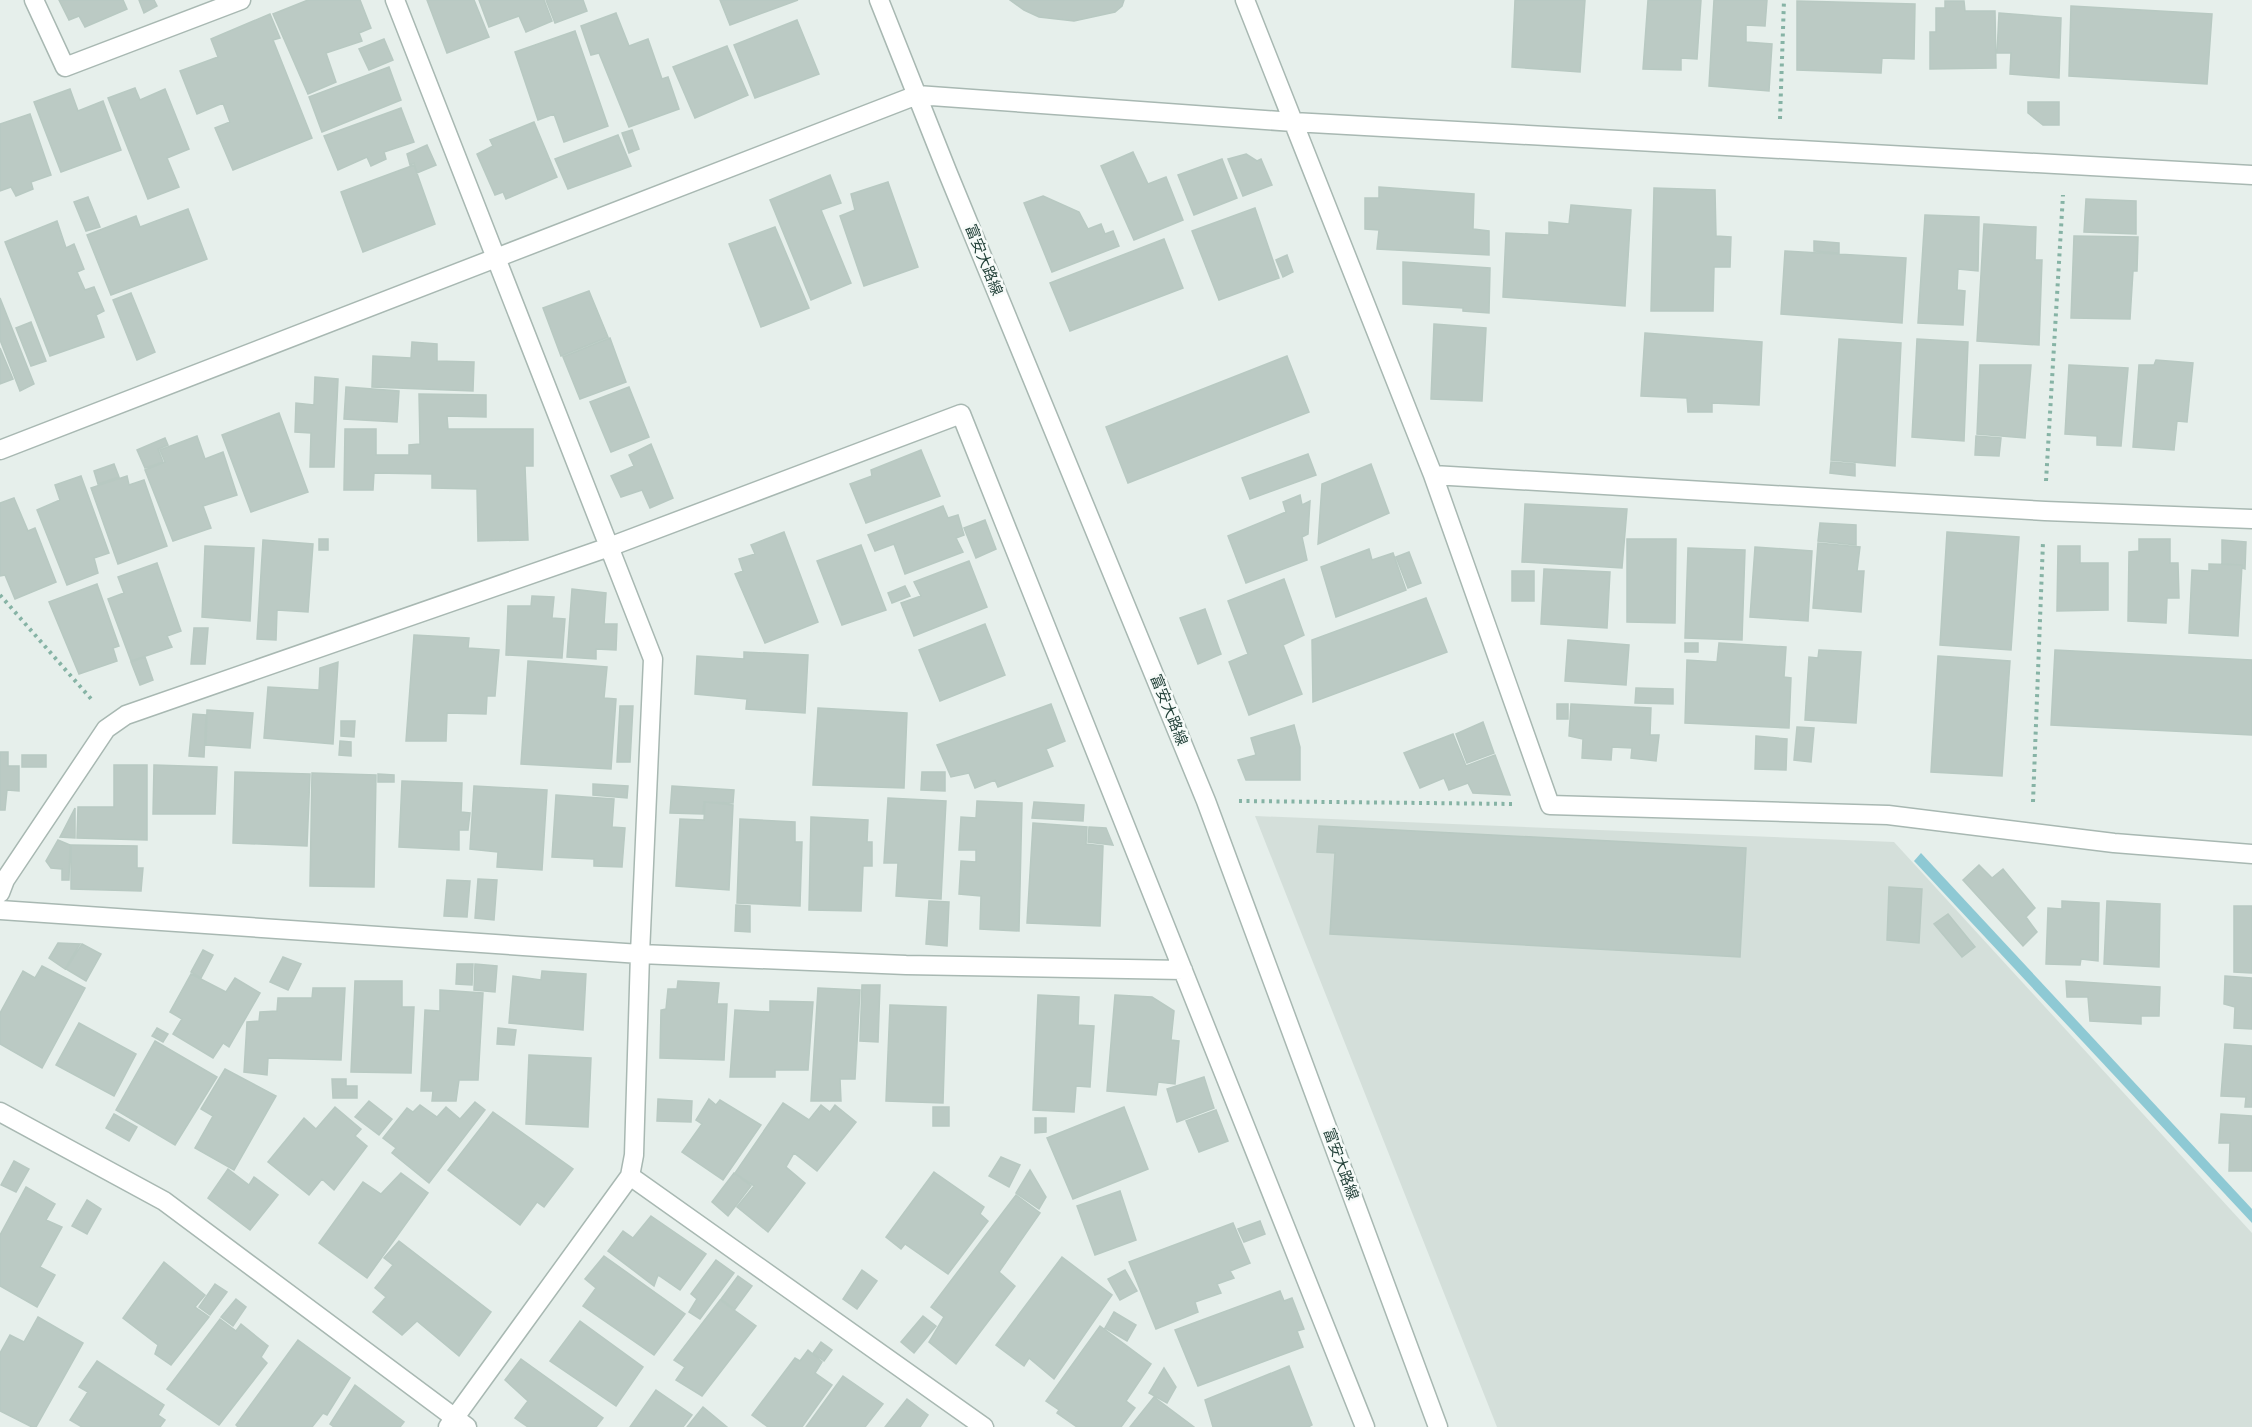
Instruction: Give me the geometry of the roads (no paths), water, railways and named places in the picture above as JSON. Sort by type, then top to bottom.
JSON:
[{"type":"street","points":[[34,0],[64,67],[241,0]]},
{"type":"street","points":[[0,1112],[164,1201],[457,1424],[630,1176],[634,1155],[653,659],[395,0]]},
{"type":"street","name":"富安大路線","points":[[879,0],[1206,801],[1438,1427]]},
{"type":"street","points":[[1245,0],[1434,475],[1550,805],[1888,815],[2114,843],[2252,854]]},
{"type":"street","points":[[0,450],[917,95],[1293,122],[2252,175]]},
{"type":"street","points":[[0,893],[6,880],[106,729],[126,715],[609,547],[961,414],[1365,1427]]},
{"type":"street","points":[[1434,475],[2044,511],[2252,519]]},
{"type":"street","points":[[0,910],[640,954],[906,965],[1183,970]]},
{"type":"street","points":[[630,1176],[984,1427]]},
{"type":"water","points":[[1921,853],[2252,1209],[2252,1223],[1914,861]]}]
